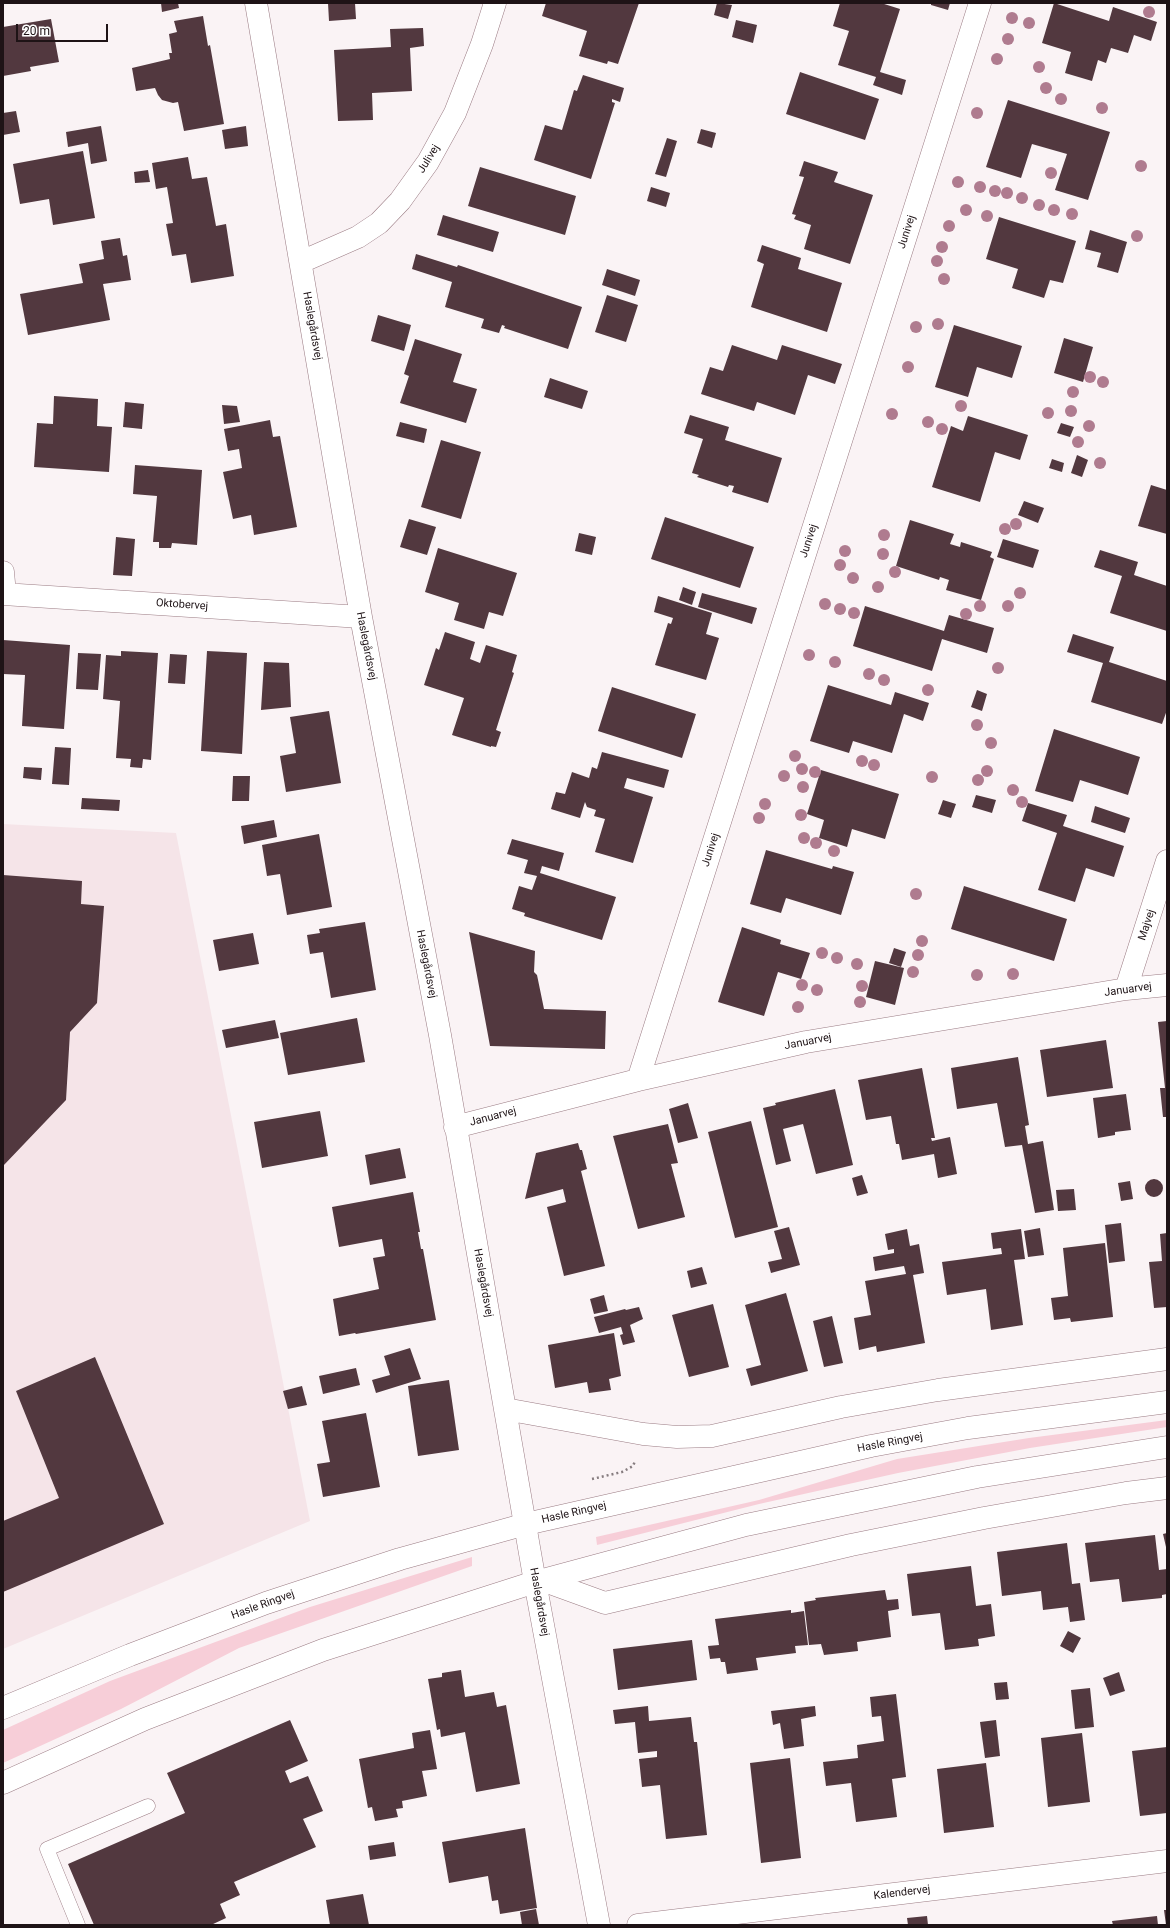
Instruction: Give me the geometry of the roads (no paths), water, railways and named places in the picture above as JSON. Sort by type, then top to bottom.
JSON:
[{"type":"street","name":"Haslegårdsvej","points":[[256,3],[361,617],[440,1035],[535,1582],[599,1925]]},
{"type":"street","name":"Julivej","points":[[301,262],[358,237],[379,223],[400,201],[428,162],[455,113],[482,44],[494,3]]},
{"type":"street","name":"Junivej","points":[[638,1080],[980,3]]},
{"type":"street","points":[[3,572],[4,594]]},
{"type":"street","name":"Oktobervej","points":[[4,594],[361,617]]},
{"type":"street","name":"Majvej","points":[[1126,989],[1167,861]]},
{"type":"street","name":"Januarvej","points":[[455,1127],[638,1080],[806,1042],[1126,989],[1167,985]]},
{"type":"street","points":[[505,1409],[643,1434],[677,1437],[712,1436],[841,1407],[938,1390],[1167,1359]]},
{"type":"street","name":"Hasle Ringvej","points":[[3,1708],[130,1655],[266,1603],[400,1559],[526,1524],[871,1446],[968,1428],[1167,1402]]},
{"type":"street","points":[[3,1783],[145,1719],[323,1650],[535,1582],[746,1524],[977,1477],[1167,1447]]},
{"type":"street","points":[[535,1582],[550,1583],[605,1602],[851,1545],[984,1518],[1126,1493],[1167,1488]]},
{"type":"street","name":"Kalendervej","points":[[638,1925],[1167,1861]]},
{"type":"lane","points":[[78,1925],[47,1850],[148,1806]]}]
